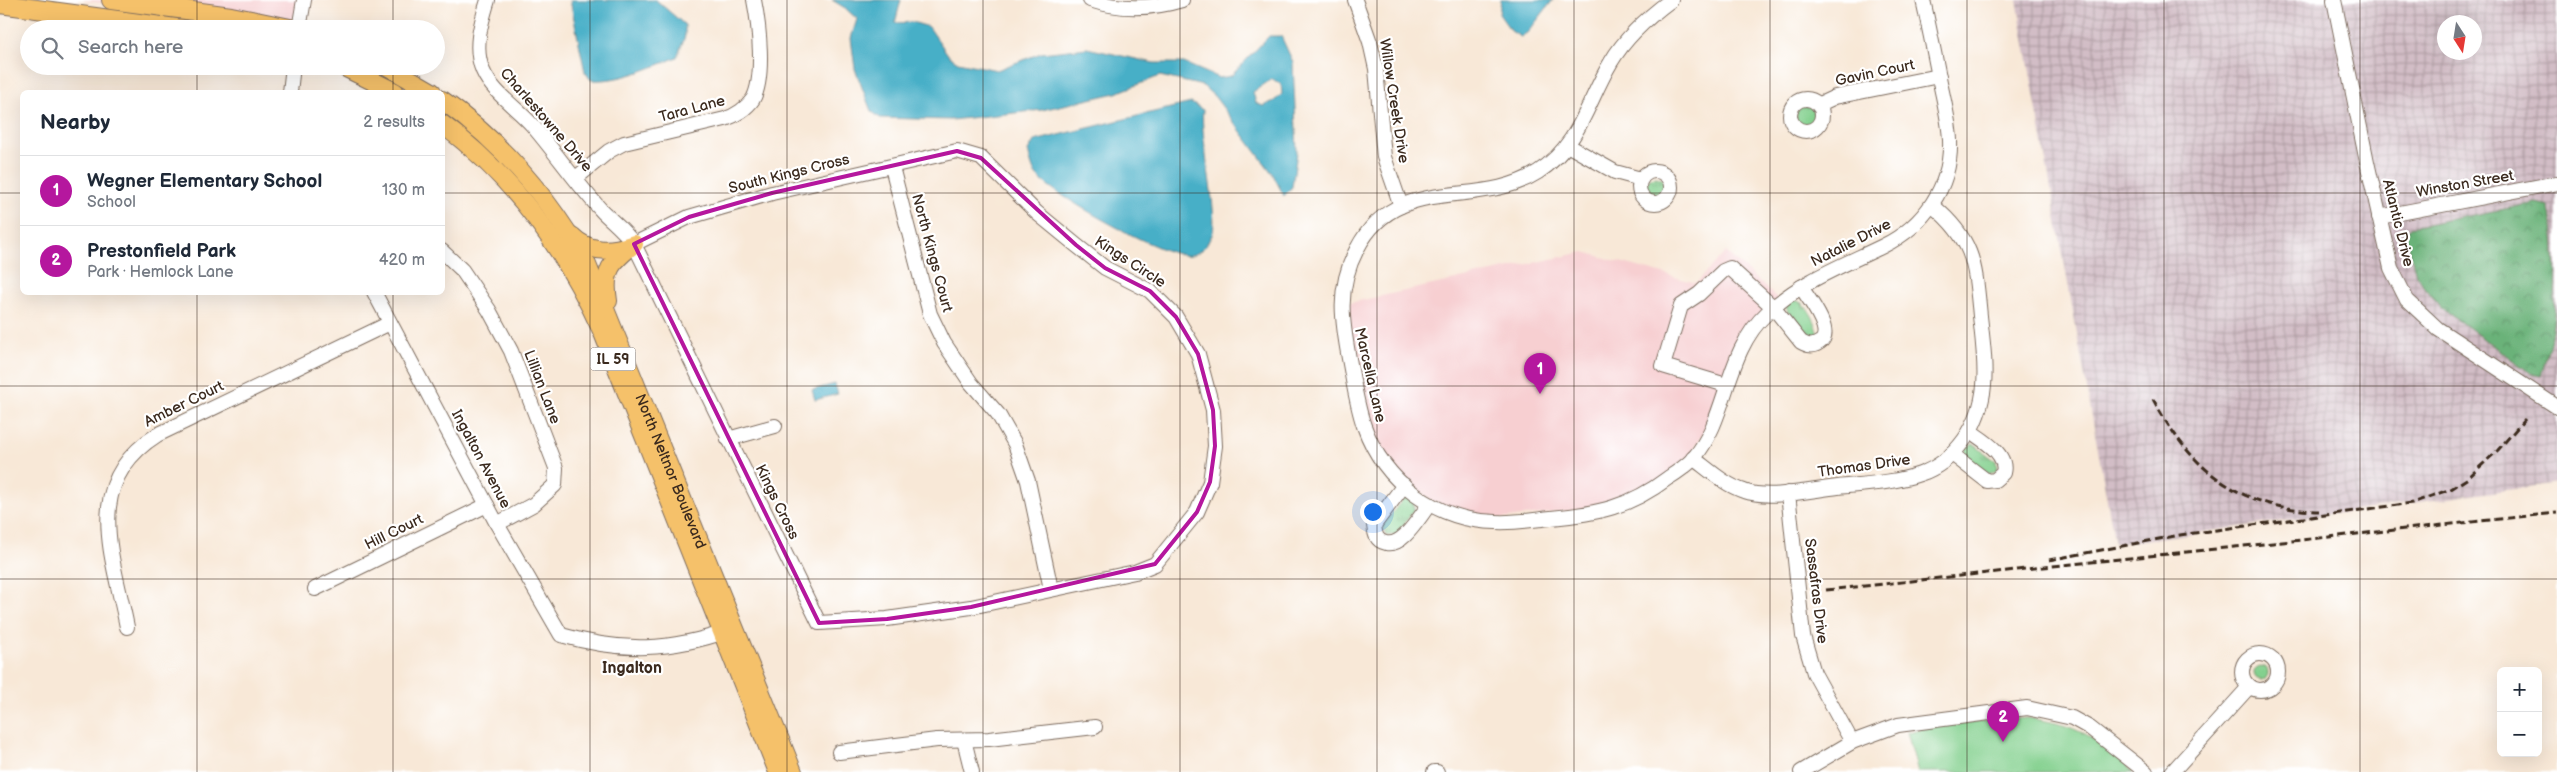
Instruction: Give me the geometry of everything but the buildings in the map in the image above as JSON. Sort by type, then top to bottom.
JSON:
[{"type":"main road","points":[[112,0],[153,3],[251,20]]},
{"type":"main road","points":[[0,4],[117,20]]},
{"type":"main road","points":[[360,75],[391,90]]},
{"type":"main road","points":[[403,75],[429,90]]},
{"type":"main road","name":"North Neltnor Boulevard","points":[[445,102],[487,135],[516,162],[553,209],[588,265],[612,321],[743,667],[773,741],[793,772]]},
{"type":"main road","name":"North Neltnor Boulevard","points":[[445,126],[488,162],[524,202],[548,233],[579,282],[603,333],[729,631]]},
{"type":"main road","points":[[571,236],[578,242],[598,250],[616,250],[634,244]]},
{"type":"main road","points":[[612,321],[607,297],[608,272],[611,263],[634,244]]},
{"type":"main road","name":"North Neltnor Boulevard","points":[[773,741],[778,772]]},
{"type":"street","points":[[301,20],[304,0]]},
{"type":"street","name":"Charlestowne Drive","points":[[488,0],[479,36],[479,50],[484,72],[576,178],[602,211],[623,230],[634,244]]},
{"type":"street","name":"Tara Lane","points":[[576,178],[616,147],[632,141],[725,119],[739,112],[752,100],[760,75],[754,0]]},
{"type":"street","points":[[1090,0],[1119,6],[1138,7],[1182,0]]},
{"type":"street","name":"Willow Creek Drive","points":[[1355,0],[1370,42],[1376,69],[1384,158],[1401,206]]},
{"type":"street","points":[[1641,179],[1615,172],[1569,146],[1613,58],[1635,31],[1671,0]]},
{"type":"street","name":"Natalie Drive","points":[[1693,458],[1716,418],[1735,360],[1756,323],[1785,296],[1896,240],[1916,224],[1933,206],[1946,173],[1950,148],[1948,122],[1923,0]]},
{"type":"street","name":"Atlantic Drive","points":[[2334,0],[2391,268],[2407,300],[2438,329],[2557,407]]},
{"type":"street","points":[[290,90],[292,75]]},
{"type":"street","name":"Gavin Court","points":[[1818,105],[1835,97],[1939,76]]},
{"type":"street","name":"Marcella Lane","points":[[1569,146],[1537,173],[1511,186],[1486,192],[1433,195],[1401,206],[1378,223],[1358,246],[1345,280],[1342,320],[1363,423],[1376,451],[1404,485],[1429,505],[1460,517],[1492,522],[1514,522],[1600,512],[1635,500],[1693,458]]},
{"type":"street","name":"South Kings Cross","points":[[634,244],[689,217],[772,193],[957,151]]},
{"type":"street","name":"Kings Circle","points":[[957,151],[982,158],[1037,212],[1076,245],[1105,268],[1150,291],[1176,317],[1198,354],[1213,410],[1215,446],[1210,482],[1197,512],[1156,564],[1135,572],[965,608]]},
{"type":"street","name":"North Kings Court","points":[[892,167],[930,314],[944,343],[971,383],[998,414],[1015,444],[1028,480],[1051,589]]},
{"type":"street","name":"Winston Street","points":[[2379,217],[2557,183]]},
{"type":"street","name":"Thomas Drive","points":[[1693,458],[1717,476],[1744,491],[1762,494],[1788,493],[1908,478],[1932,469],[1952,454],[1970,431],[1981,409],[1986,379],[1975,270],[1964,238],[1949,219],[1933,206]]},
{"type":"street","name":"Kings Cross","points":[[634,244],[819,623],[887,619],[965,608]]},
{"type":"street","name":"Lillian Lane","points":[[445,254],[462,270],[499,328],[524,381],[556,468],[555,485],[534,504],[497,524]]},
{"type":"street","points":[[1726,386],[1663,366],[1681,306],[1699,294],[1723,271],[1730,268],[1774,307],[1801,342],[1807,346],[1824,340],[1826,334],[1824,324],[1801,287]]},
{"type":"street","name":"Ingalton Avenue","points":[[376,295],[497,524],[561,635],[593,644],[630,648],[702,640],[729,631]]},
{"type":"street","name":"Amber Court","points":[[127,627],[108,522],[110,498],[123,465],[145,442],[157,434],[390,323]]},
{"type":"street","points":[[728,439],[775,426]]},
{"type":"street","points":[[1952,454],[1987,481],[1995,480],[2003,473],[2004,462],[2001,456],[1970,431]]},
{"type":"street","points":[[1404,485],[1374,525],[1375,535],[1381,542],[1392,544],[1401,540],[1429,505]]},
{"type":"street","name":"Sassafras Drive","points":[[1788,493],[1803,636],[1814,673],[1852,742]]},
{"type":"street","name":"Hill Court","points":[[315,589],[487,505]]},
{"type":"street","points":[[2172,772],[2250,687]]},
{"type":"street","points":[[1801,772],[1852,742],[1898,725],[2027,708],[2072,718],[2090,728],[2146,772]]},
{"type":"street","points":[[838,752],[937,740],[964,740],[1095,728]]},
{"type":"street","points":[[964,740],[972,772]]},
{"type":"highlighted area","points":[[957,151],[981,158],[1076,245],[1105,268],[1150,291],[1176,317],[1198,354],[1213,410],[1215,446],[1210,482],[1197,512],[1155,564],[971,607],[887,619],[819,623],[634,244],[689,217],[772,193]]},
{"type":"shaded area","points":[[82,0],[304,0],[297,20],[228,20]]},
{"type":"shaded area","points":[[2017,0],[2557,0],[2557,483],[2115,544]]},
{"type":"shaded area","points":[[1584,252],[1696,283],[1726,252],[1778,299],[1768,307],[1716,411],[1690,456],[1665,478],[1610,506],[1500,519],[1466,514],[1432,502],[1385,461],[1365,420],[1345,304]]},
{"type":"green space","points":[[1806,106],[1813,109],[1816,116],[1813,123],[1806,126],[1799,123],[1796,116],[1799,109]]},
{"type":"green space","points":[[1656,177],[1663,180],[1666,187],[1663,194],[1656,197],[1649,194],[1646,187],[1649,180]]},
{"type":"green space","points":[[2536,203],[2549,206],[2554,232],[2554,318],[2541,376],[2532,374],[2441,308],[2416,275],[2405,232],[2411,227]]},
{"type":"green space","points":[[1792,300],[1802,304],[1810,313],[1818,335],[1814,338],[1805,335],[1792,321],[1786,305]]},
{"type":"green space","points":[[1973,444],[1996,461],[1997,470],[1989,474],[1967,459],[1965,449]]},
{"type":"green space","points":[[1404,498],[1410,498],[1414,501],[1414,510],[1397,534],[1386,536],[1382,526]]},
{"type":"green space","points":[[2258,666],[2264,666],[2268,673],[2264,680],[2258,680],[2254,676],[2254,670]]},
{"type":"green space","points":[[2027,718],[2060,724],[2085,734],[2108,750],[2133,772],[1918,772],[1907,732],[1934,726]]},
{"type":"water","points":[[570,0],[656,0],[685,25],[685,36],[677,57],[623,77],[591,80],[585,72]]},
{"type":"water","points":[[832,0],[901,0],[895,23],[912,22],[929,27],[949,56],[958,62],[997,70],[1041,53],[1087,48],[1154,63],[1184,63],[1219,78],[1231,76],[1269,36],[1281,36],[1293,62],[1297,152],[1292,187],[1284,196],[1272,173],[1215,97],[1203,86],[1160,76],[1116,93],[1042,110],[951,120],[880,118],[871,111],[855,69],[851,38],[857,19]],"holes":[[[1272,79],[1281,84],[1282,94],[1274,101],[1263,106],[1256,103],[1253,92]]]},
{"type":"water","points":[[1501,0],[1553,0],[1528,32],[1521,37],[1511,31],[1499,14]]},
{"type":"water","points":[[1191,103],[1203,110],[1204,138],[1212,195],[1214,226],[1212,235],[1204,248],[1195,254],[1179,254],[1160,248],[1112,225],[1048,185],[1037,176],[1031,164],[1028,151],[1034,141]]},
{"type":"water","points":[[835,384],[838,394],[815,400],[812,390]]},
{"type":"railway","points":[[2153,399],[2167,424],[2183,445],[2200,464],[2220,480],[2241,493],[2264,502],[2290,508],[2319,511]]},
{"type":"railway","points":[[2049,560],[2180,535],[2412,503],[2451,489],[2468,478],[2498,450],[2525,419]]},
{"type":"railway","points":[[1826,590],[2557,513]]},
{"type":"place","name":"Wegner Elementary School","points":[[1540,394]]},
{"type":"place","name":"Prestonfield Park","points":[[2003,742]]},
{"type":"district","name":"Ingalton","points":[[632,668]]}]
